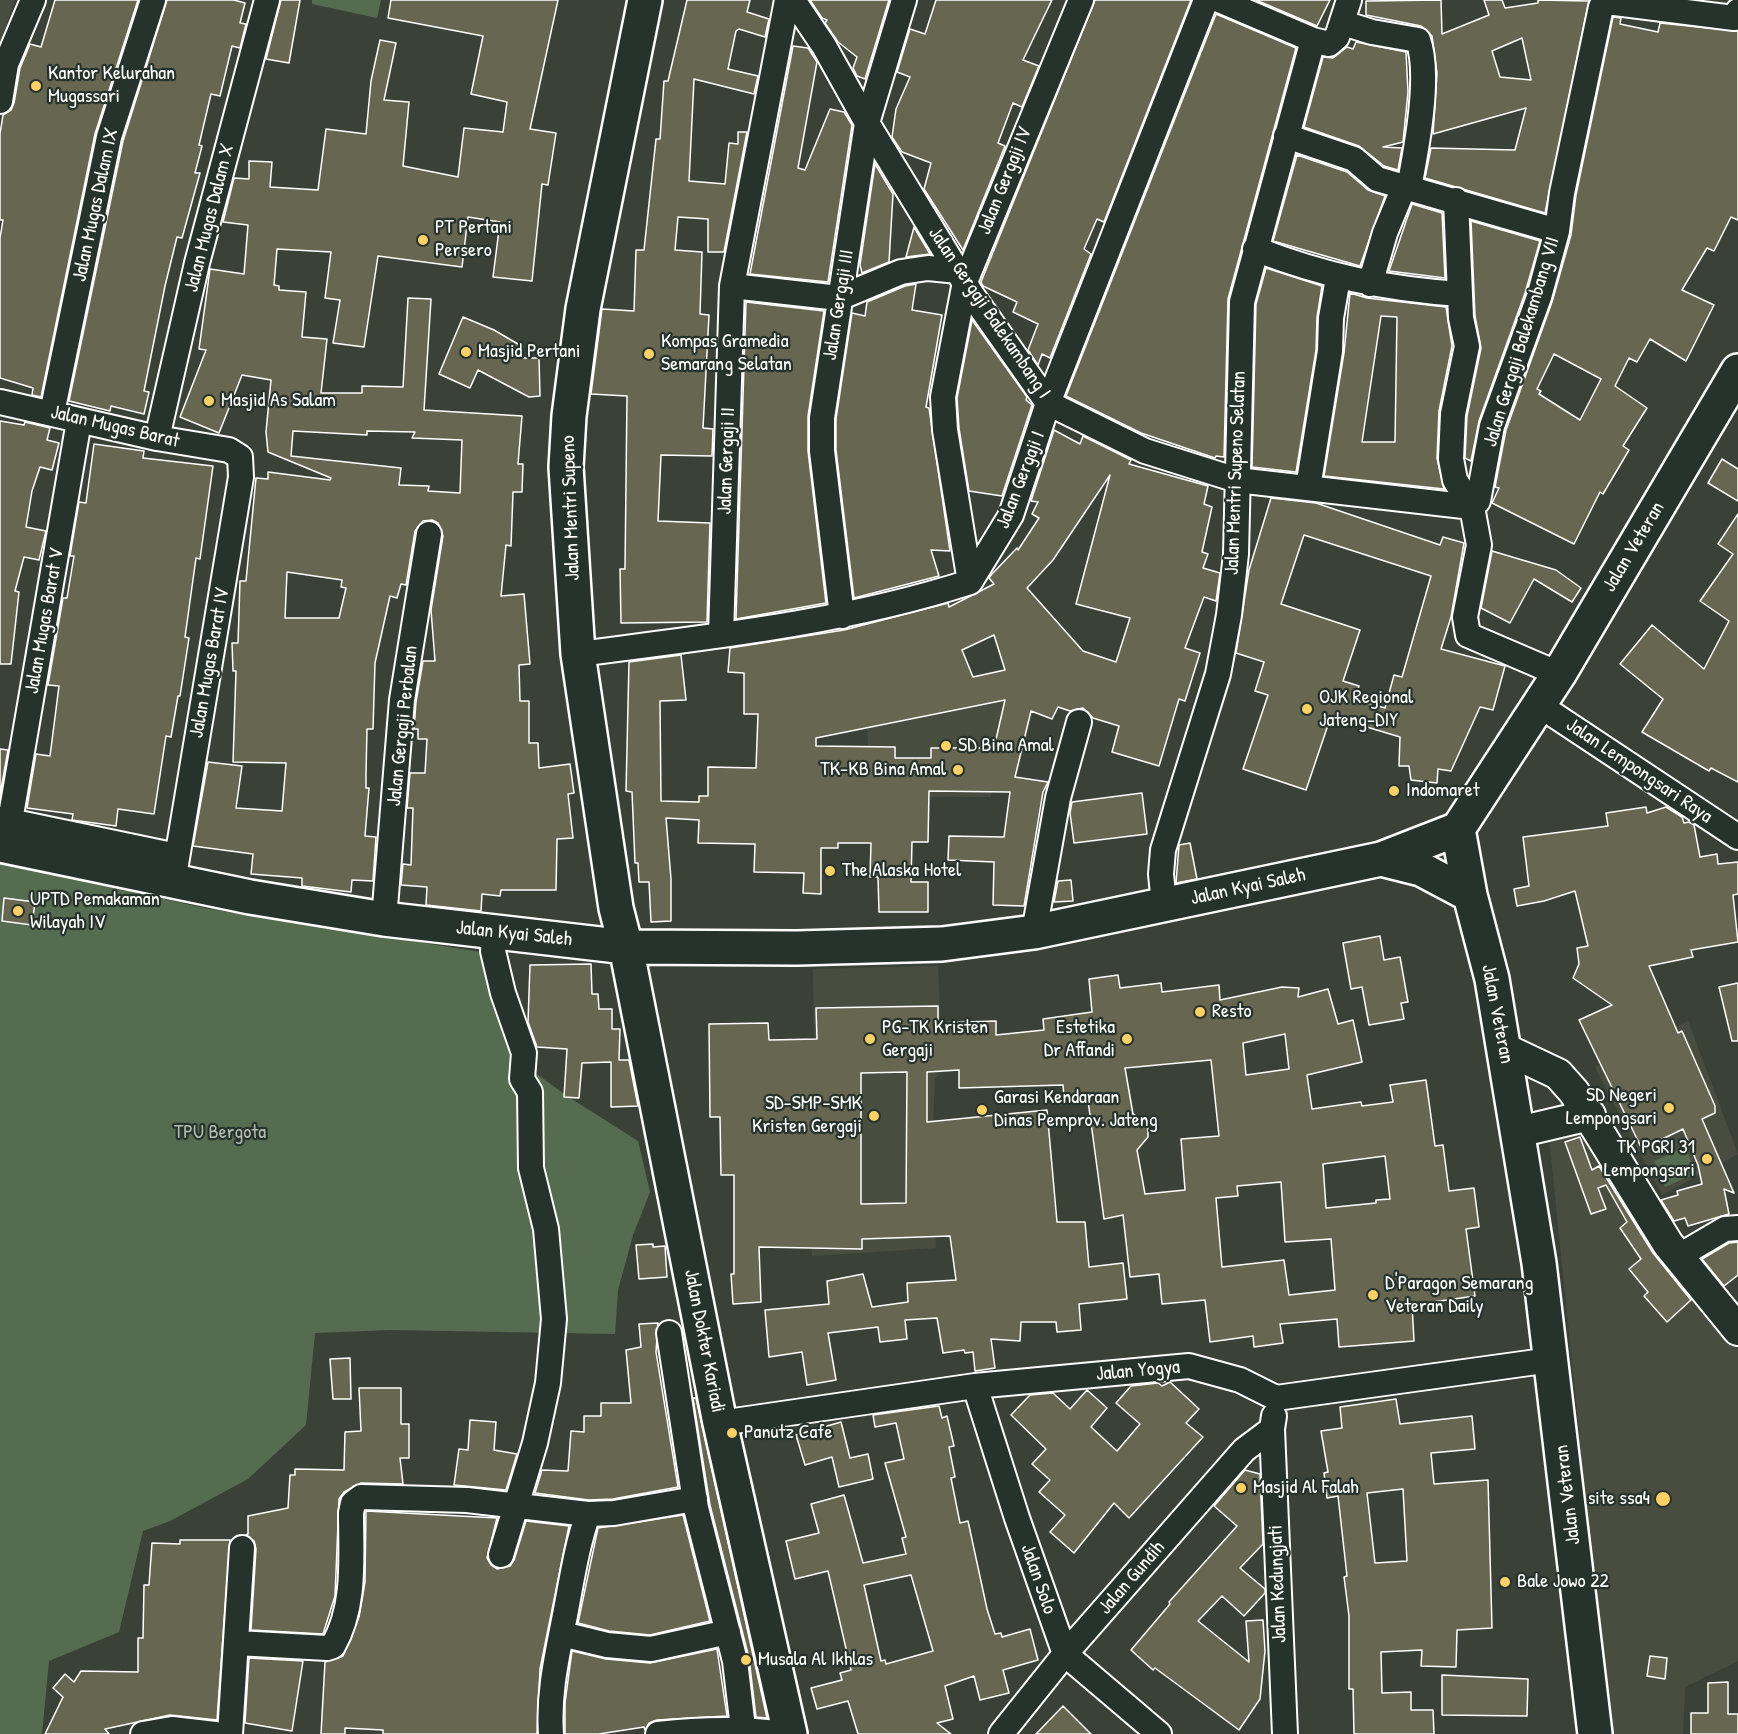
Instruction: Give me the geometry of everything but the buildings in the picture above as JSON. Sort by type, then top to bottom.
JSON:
[{"type":"main road","name":"Jalan Mentri Supeno","points":[[626,947],[614,896],[578,654],[566,467],[569,416],[583,309],[645,0]]},
{"type":"main road","name":"Jalan Veteran","points":[[1595,1734],[1551,1360],[1518,1132],[1492,979],[1470,895],[1458,829],[1559,674],[1738,371]]},
{"type":"main road","name":"Jalan Kyai Saleh","points":[[3,828],[384,919],[626,947],[797,948],[942,945],[1034,932],[1381,859],[1458,829]]},
{"type":"main road","points":[[1381,859],[1421,869],[1470,895]]},
{"type":"main road","name":"Jalan Dokter Kariadi","points":[[626,947],[720,1423],[790,1734]]},
{"type":"street","points":[[0,101],[3,63],[33,0]]},
{"type":"street","name":"Jalan Mugas Dalam IX","points":[[52,413],[109,137],[153,0]]},
{"type":"street","name":"Jalan Mugas Dalam X","points":[[157,438],[197,264],[267,0]]},
{"type":"street","name":"Jalan Gergaji II","points":[[721,635],[732,286],[787,0]]},
{"type":"street","name":"Jalan Gergaji Balekambang I","points":[[793,0],[824,46],[867,123],[961,276],[1048,403],[1136,447],[1237,480],[1472,507]]},
{"type":"street","name":"Jalan Gergaji III","points":[[842,615],[821,434],[839,298],[867,123],[904,0]]},
{"type":"street","name":"Jalan Gergaji IV","points":[[970,582],[945,430],[943,397],[961,276],[1081,0]]},
{"type":"street","name":"Jalan Gergaji I","points":[[970,582],[1011,515],[1048,403],[1206,0]]},
{"type":"street","points":[[1219,0],[1323,44],[1333,41],[1346,12],[1372,32],[1418,40],[1422,83],[1421,115],[1406,188],[1385,232],[1370,284]]},
{"type":"street","name":"Jalan Gergaji Balekambang VII","points":[[1472,507],[1478,501],[1492,426],[1539,297],[1557,231],[1591,47],[1601,7],[1607,2],[1658,3]]},
{"type":"street","points":[[1658,3],[1734,18],[1738,11]]},
{"type":"street","name":"Jalan Mentri Supeno Selatan","points":[[1164,904],[1161,874],[1163,850],[1218,674],[1229,615],[1236,554],[1241,312],[1255,249],[1313,40]]},
{"type":"street","points":[[1286,136],[1354,159],[1377,179],[1557,231]]},
{"type":"street","points":[[1456,200],[1460,294],[1467,346],[1453,414],[1451,459],[1455,480],[1472,507],[1479,545],[1465,617],[1468,634],[1559,674]]},
{"type":"street","points":[[1255,249],[1338,278],[1460,294]]},
{"type":"street","points":[[732,286],[839,298],[901,272],[927,268],[961,276]]},
{"type":"street","points":[[1308,488],[1330,351],[1332,310],[1338,278]]},
{"type":"street","name":"Jalan Mugas Barat","points":[[0,402],[157,438],[229,450]]},
{"type":"street","name":"Jalan Mugas Barat V","points":[[3,828],[79,421]]},
{"type":"street","name":"Jalan Mugas Barat IV","points":[[175,869],[242,477],[240,457],[229,450]]},
{"type":"street","name":"Jalan Gergaji Perbalan","points":[[384,919],[402,700],[429,534]]},
{"type":"street","points":[[578,654],[721,635],[842,615],[907,602],[970,582]]},
{"type":"street","name":"Jalan Lempongsari Raya","points":[[1539,705],[1738,837]]},
{"type":"street","points":[[1034,932],[1058,798],[1079,722]]},
{"type":"street","points":[[495,932],[494,951],[501,982],[524,1053],[522,1079],[530,1092],[531,1168],[546,1229],[554,1319],[548,1383],[528,1472],[514,1504],[501,1555]]},
{"type":"street","points":[[1503,1048],[1558,1074],[1590,1115],[1668,1244],[1738,1330]]},
{"type":"street","points":[[1518,1132],[1590,1115]]},
{"type":"street","points":[[1678,1256],[1725,1229],[1738,1228]]},
{"type":"street","points":[[669,1333],[695,1499],[735,1660],[743,1728]]},
{"type":"street","points":[[1276,1398],[1551,1360]]},
{"type":"street","name":"Jalan Yogya","points":[[720,1423],[975,1386],[1189,1366],[1240,1380],[1276,1398]]},
{"type":"street","name":"Jalan Solo","points":[[975,1386],[1017,1518],[1065,1654]]},
{"type":"street","name":"Jalan Kedungjati","points":[[1276,1398],[1272,1429],[1285,1734]]},
{"type":"street","name":"Jalan Gundih","points":[[1001,1734],[1065,1654],[1244,1450],[1272,1429]]},
{"type":"street","points":[[237,1643],[327,1648],[333,1646],[346,1612],[351,1583],[351,1513],[353,1503],[361,1497],[442,1498],[514,1504],[588,1514],[614,1513],[695,1499]]},
{"type":"street","points":[[551,1734],[550,1704],[580,1536],[588,1514]]},
{"type":"street","points":[[230,1734],[242,1548]]},
{"type":"street","points":[[562,1634],[607,1646],[651,1649],[728,1632]]},
{"type":"street","points":[[1065,1654],[1159,1734]]},
{"type":"street","points":[[658,1734],[702,1729],[743,1728],[784,1734]]},
{"type":"street","points":[[143,1734],[172,1729],[215,1734]]},
{"type":"shaded area","points":[[0,0],[15,0],[0,43]]},
{"type":"shaded area","name":"SD Bina Amal","points":[[1021,665],[1037,694],[1018,773],[996,782],[990,797],[869,797],[867,699]]},
{"type":"shaded area","name":"SD-SMP-SMK Kristen Gergaji","points":[[938,966],[942,1072],[935,1078],[932,1149],[936,1248],[812,1256],[810,1139],[815,1099],[813,969]]},
{"type":"shaded area","name":"SD Negeri Lempongsari","points":[[1688,1021],[1738,1154],[1662,1195],[1595,1067]]},
{"type":"shaded area","name":"site ssa4","points":[[1582,1129],[1711,1317],[1738,1349],[1738,1661],[1685,1687],[1683,1734],[1610,1734],[1549,1137]]},
{"type":"green space","points":[[312,0],[381,0],[377,18],[312,4]]},
{"type":"green space","name":"TPU Bergota","points":[[0,861],[204,908],[493,954],[519,1061],[567,1096],[638,1141],[650,1192],[633,1235],[618,1290],[615,1334],[390,1330],[315,1333],[306,1425],[248,1479],[170,1521],[143,1531],[119,1632],[49,1661],[42,1734],[0,1734]]},
{"type":"green space","points":[[1685,1147],[1697,1173],[1665,1187],[1654,1161]]},
{"type":"place","name":"Kantor Kelurahan Mugassari","points":[[36,86]]},
{"type":"place","name":"PT Pertani Persero","points":[[423,240]]},
{"type":"place","name":"Masjid Pertani","points":[[466,352]]},
{"type":"place","name":"Kompas Gramedia Semarang Selatan","points":[[649,354]]},
{"type":"place","name":"Masjid As Salam","points":[[209,401]]},
{"type":"place","name":"OJK Regional Jateng-DIY","points":[[1307,709]]},
{"type":"place","name":"SD Bina Amal","points":[[946,746]]},
{"type":"place","name":"TK-KB Bina Amal","points":[[958,770]]},
{"type":"place","name":"Indomaret","points":[[1394,791]]},
{"type":"place","name":"The Alaska Hotel","points":[[830,871]]},
{"type":"place","name":"UPTD Pemakaman Wilayah IV","points":[[18,911]]},
{"type":"place","name":"Resto","points":[[1200,1012]]},
{"type":"place","name":"PG-TK Kristen Gergaji","points":[[870,1039]]},
{"type":"place","name":"Estetika Dr Affandi","points":[[1127,1039]]},
{"type":"place","name":"SD Negeri Lempongsari","points":[[1669,1108]]},
{"type":"place","name":"Garasi Kendaraan Dinas Pemprov. Jateng","points":[[982,1110]]},
{"type":"place","name":"SD-SMP-SMK Kristen Gergaji","points":[[874,1116]]},
{"type":"place","name":"TK PGRI 31 Lempongsari","points":[[1707,1159]]},
{"type":"place","name":"D'Paragon Semarang Veteran Daily","points":[[1373,1295]]},
{"type":"place","name":"Panutz Cafe","points":[[732,1433]]},
{"type":"place","name":"Masjid Al Falah","points":[[1241,1488]]},
{"type":"place","name":"site ssa4","points":[[1663,1499]]},
{"type":"place","name":"Bale Jowo 22","points":[[1505,1582]]},
{"type":"place","name":"Musala Al Ikhlas","points":[[746,1660]]}]
